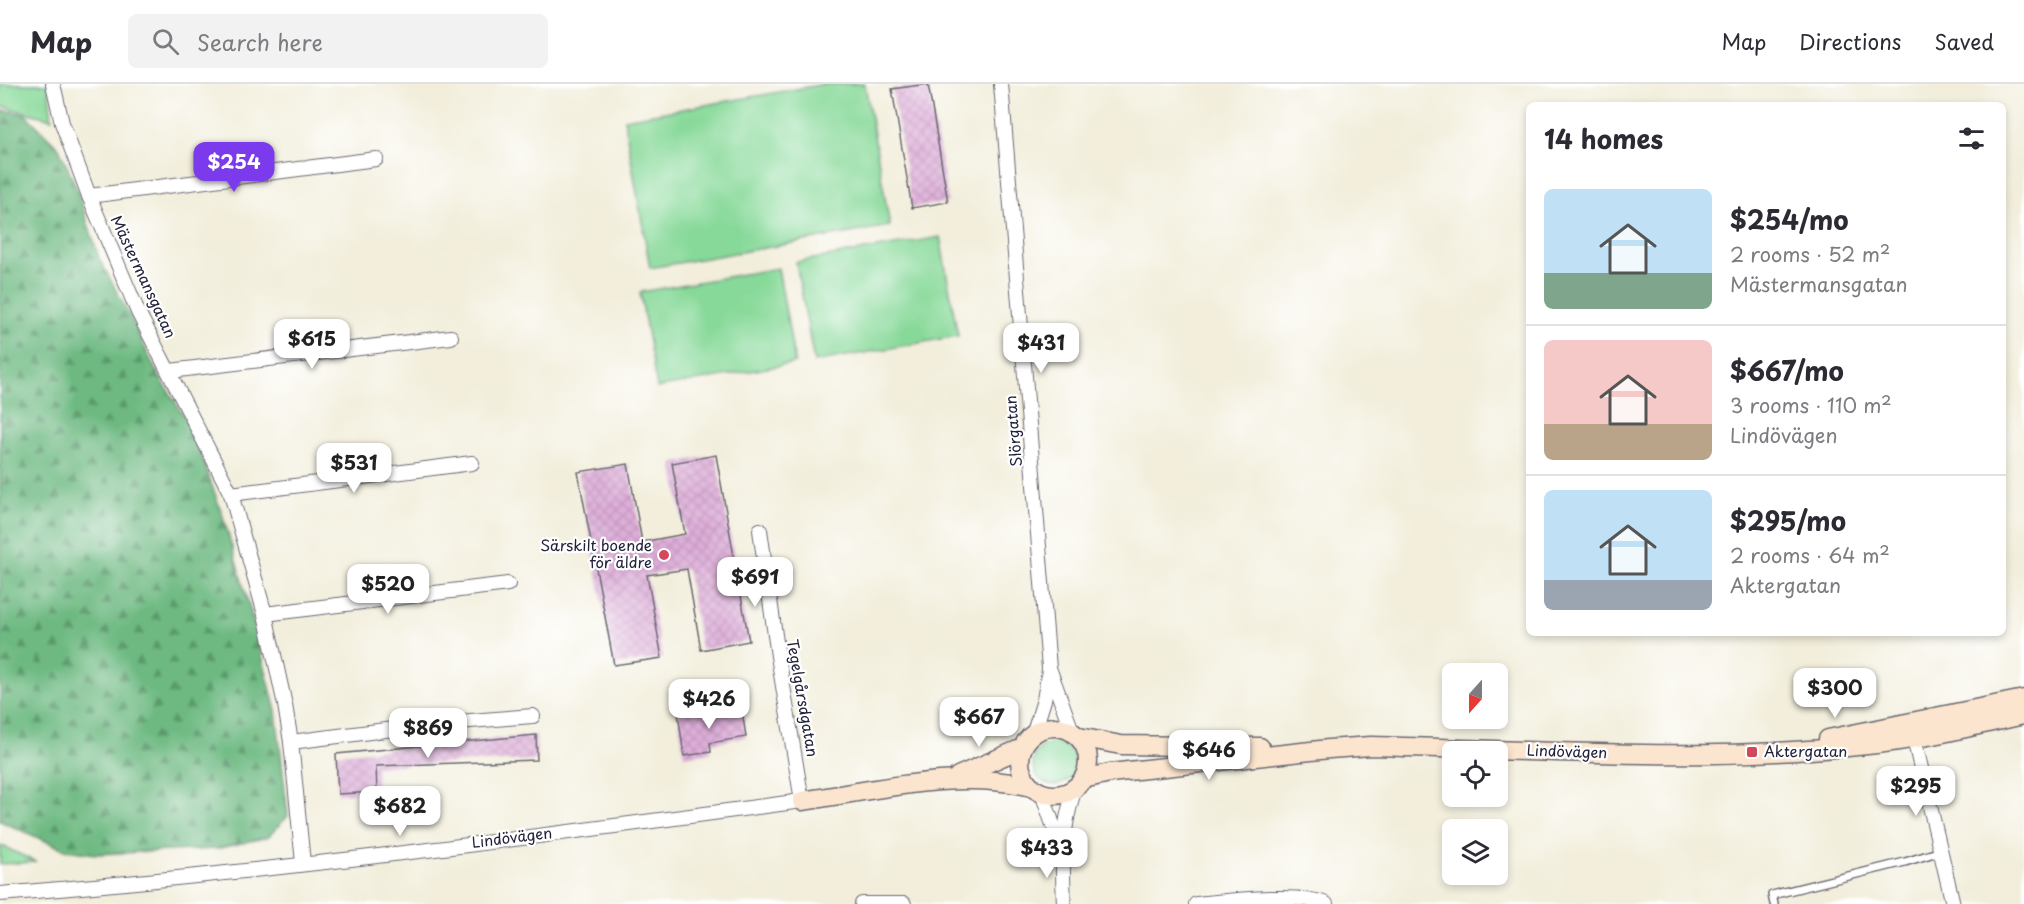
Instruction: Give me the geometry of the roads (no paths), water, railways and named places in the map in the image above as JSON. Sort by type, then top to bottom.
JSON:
[{"type":"main road","name":"Lindövägen","points":[[1079,783],[1110,773],[1371,746],[1695,755],[1867,746],[1912,730],[2024,699]]},
{"type":"main road","name":"Lindövägen","points":[[1912,730],[2024,715]]},
{"type":"main road","points":[[1053,726],[1076,734],[1086,747],[1088,758],[1088,769],[1079,783],[1065,794],[1053,795],[1037,790],[1025,779],[1020,768],[1022,748],[1034,732],[1043,728],[1053,726]]},
{"type":"main road","name":"Lindövägen","points":[[1076,734],[1122,745],[1329,749]]},
{"type":"main road","name":"Lindövägen","points":[[951,779],[1022,748]]},
{"type":"main road","name":"Lindövägen","points":[[802,801],[951,779],[1009,782],[1037,790]]},
{"type":"street","name":"Mästermansgatan","points":[[53,84],[62,123],[88,196],[138,312],[231,494],[265,614],[291,742],[303,863]]},
{"type":"street","name":"Slörgatan","points":[[1001,84],[1049,668],[1044,700],[1034,732]]},
{"type":"street","name":"Mästermansgatan","points":[[88,196],[376,159]]},
{"type":"street","points":[[170,371],[451,337]]},
{"type":"street","points":[[231,494],[472,463]]},
{"type":"street","name":"Tegelgårsdgatan","points":[[760,530],[802,801]]},
{"type":"street","points":[[265,614],[508,584]]},
{"type":"street","name":"Slörgatan","points":[[1049,668],[1076,734]]},
{"type":"street","points":[[291,742],[433,724],[533,716]]},
{"type":"street","points":[[1912,730],[1953,904]]},
{"type":"street","points":[[1064,904],[1062,853],[1066,817],[1079,783]]},
{"type":"street","points":[[1037,790],[1062,853]]},
{"type":"street","name":"Lindövägen","points":[[0,894],[204,875],[411,852],[802,801]]},
{"type":"street","points":[[1196,904],[1244,900],[1314,899],[1326,904]]},
{"type":"street","points":[[862,904],[904,904]]},
{"type":"lane","points":[[1774,904],[1772,895],[1941,851]]},
{"type":"place","name":"Särskilt boende för äldre","points":[[664,555]]},
{"type":"place","name":"Aktergatan","points":[[1752,752]]}]
